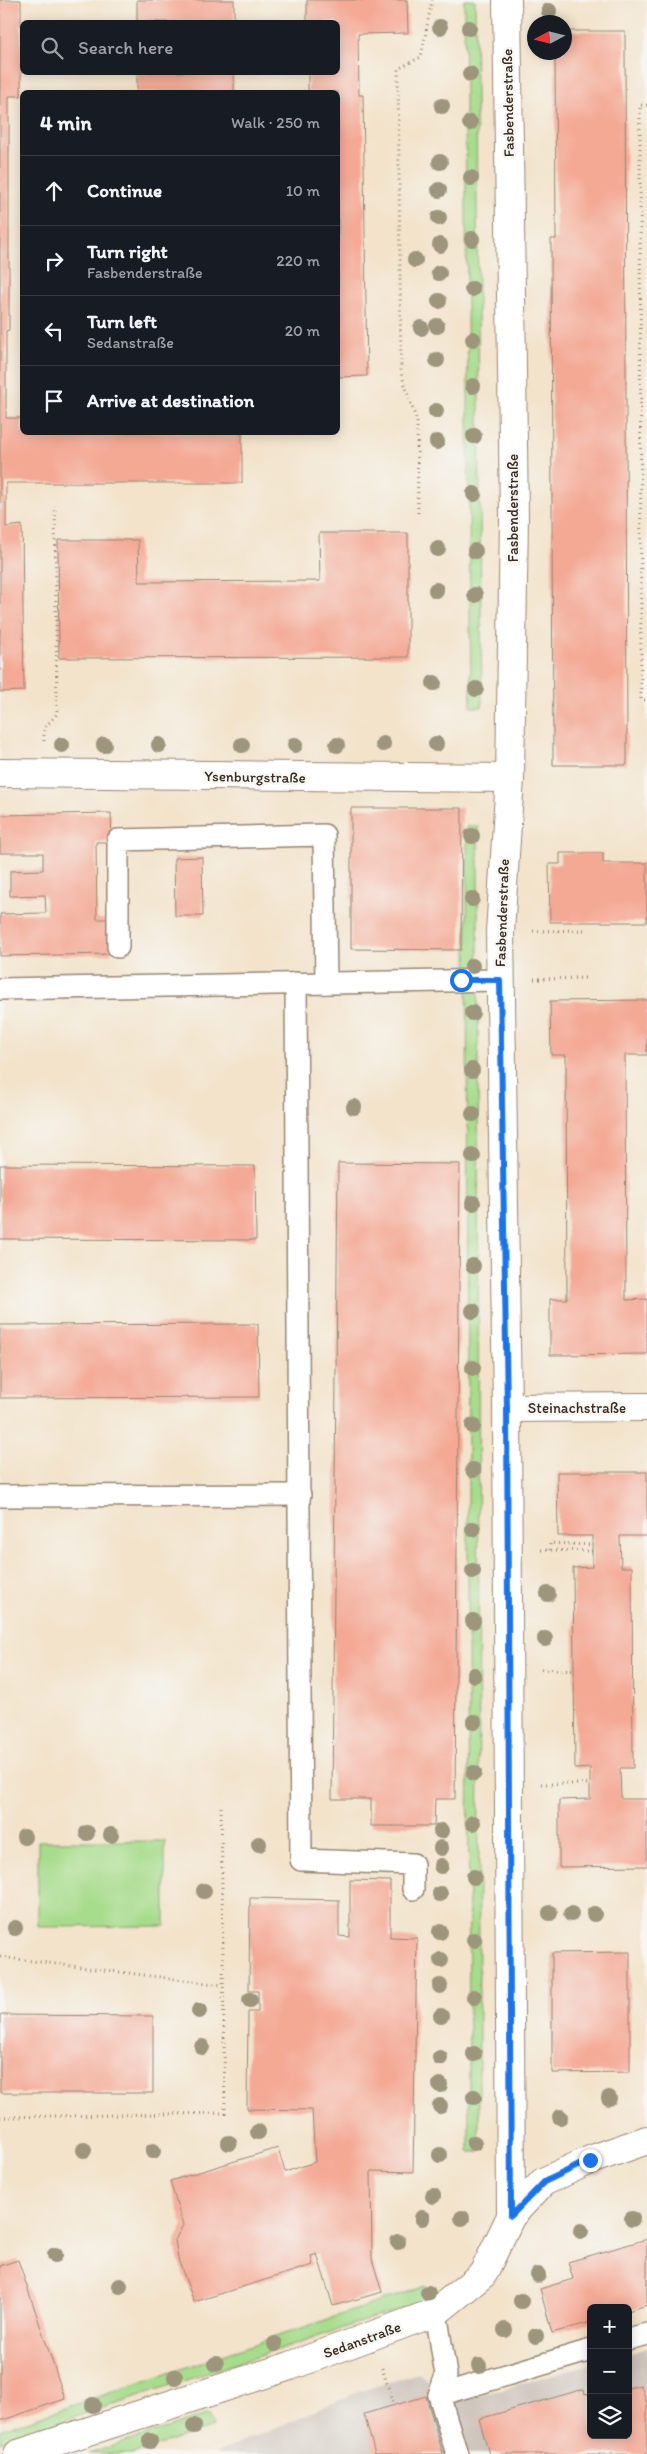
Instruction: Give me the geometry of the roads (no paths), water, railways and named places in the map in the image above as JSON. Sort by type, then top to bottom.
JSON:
[{"type":"street","name":"Fasbenderstraße","points":[[507,0],[514,516],[510,778],[500,932],[500,980],[507,1408],[511,2216]]},
{"type":"street","name":"Ysenburgstraße","points":[[0,774],[510,778]]},
{"type":"street","name":"Steinachstraße","points":[[507,1408],[647,1407]]},
{"type":"street","name":"Sedanstraße","points":[[18,2454],[290,2366],[436,2312],[483,2274],[511,2216],[544,2182],[590,2160],[647,2140]]},
{"type":"lane","points":[[118,947],[118,840],[324,835],[326,983]]},
{"type":"lane","points":[[0,989],[500,980]]},
{"type":"lane","points":[[296,983],[301,1860],[413,1864],[413,1889]]},
{"type":"lane","points":[[0,1496],[300,1494]]},
{"type":"lane","points":[[436,2312],[446,2375],[440,2395],[457,2454]]},
{"type":"lane","points":[[632,2338],[647,2334]]},
{"type":"lane","points":[[440,2395],[587,2351]]}]
